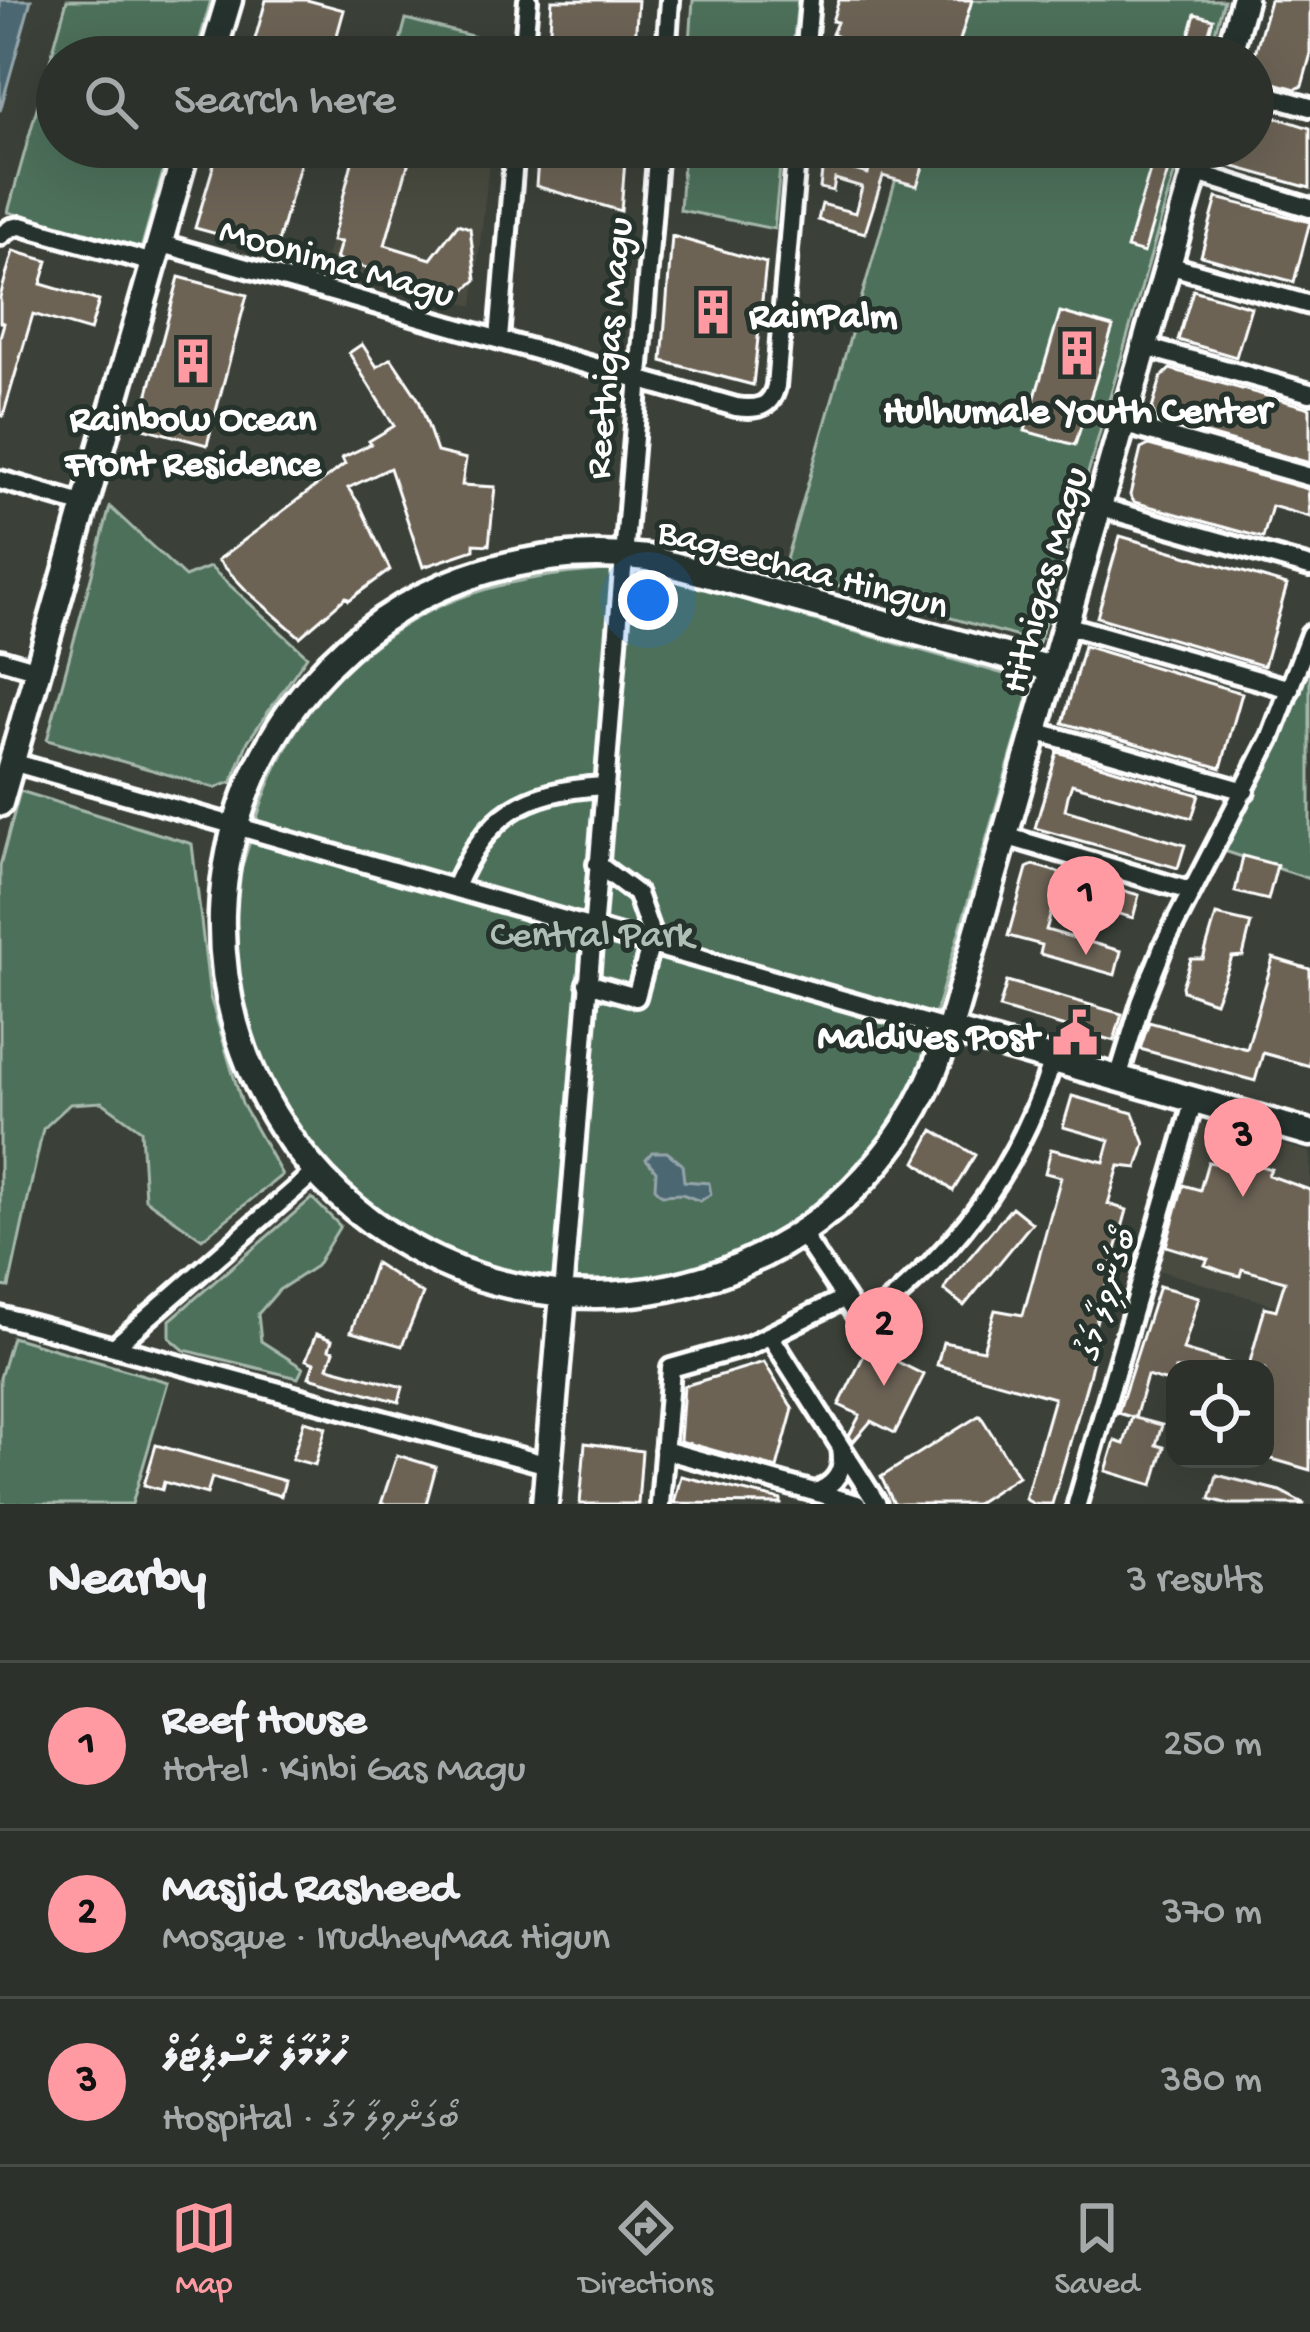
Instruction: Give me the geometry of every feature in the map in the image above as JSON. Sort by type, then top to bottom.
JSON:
[{"type":"street","points":[[218,36],[229,0]]},
{"type":"street","points":[[525,36],[528,0]]},
{"type":"street","points":[[667,36],[670,0]]},
{"type":"street","points":[[807,36],[810,0]]},
{"type":"street","points":[[1234,36],[1244,0]]},
{"type":"street","points":[[1274,97],[1310,106]]},
{"type":"street","points":[[0,803],[181,168]]},
{"type":"street","name":"Moonima Magu","points":[[499,339],[513,168]]},
{"type":"street","name":"Reethigas Magu","points":[[562,1295],[656,168]]},
{"type":"street","name":"Moonima Magu","points":[[0,236],[21,226],[156,253],[499,339],[736,407],[765,406],[776,386],[795,168]]},
{"type":"street","name":"Hithigas Magu","points":[[949,1030],[1195,168]]},
{"type":"street","points":[[1194,172],[1310,208]]},
{"type":"street","points":[[1168,265],[1310,305]]},
{"type":"street","points":[[1145,347],[1310,393]]},
{"type":"street","points":[[1123,424],[1310,477]]},
{"type":"street","points":[[0,480],[85,505]]},
{"type":"street","points":[[1099,507],[1310,567]]},
{"type":"street","name":"Bageechaa Hingun","points":[[949,1030],[928,1085],[896,1140],[846,1197],[801,1233],[740,1266],[692,1283],[617,1295],[562,1295],[491,1282],[443,1265],[377,1227],[315,1172],[262,1094],[235,1023],[222,931],[225,873],[236,824],[254,776],[291,708],[342,652],[382,620],[426,594],[497,566],[559,556],[624,555],[692,567],[1052,670]]},
{"type":"street","points":[[1065,625],[1290,689]]},
{"type":"street","points":[[1118,1078],[1150,976],[1245,790],[1310,634]]},
{"type":"street","points":[[0,659],[38,670]]},
{"type":"street","points":[[1035,730],[1245,790]]},
{"type":"street","points":[[12,762],[1310,1133]]},
{"type":"street","points":[[455,887],[478,842],[515,807],[545,793],[603,786]]},
{"type":"street","points":[[1005,836],[1190,891]]},
{"type":"street","points":[[587,983],[636,997],[651,944],[637,895],[597,864]]},
{"type":"street","points":[[801,1233],[857,1313],[878,1310],[924,1272],[996,1185],[1024,1135],[1053,1060]]},
{"type":"street","name":"ބޯގަންވިލާ މަގު","points":[[1077,1504],[1194,1100]]},
{"type":"street","points":[[114,1347],[315,1172]]},
{"type":"street","points":[[545,1504],[562,1295]]},
{"type":"street","points":[[660,1504],[670,1367],[771,1337],[843,1299]]},
{"type":"street","points":[[0,1316],[548,1465]]},
{"type":"street","points":[[771,1337],[877,1504]]},
{"type":"street","points":[[814,1492],[837,1478],[842,1463],[840,1445]]},
{"type":"street","points":[[664,1450],[856,1504]]},
{"type":"shaded area","points":[[351,168],[489,168],[473,306],[324,265]]},
{"type":"shaded area","points":[[1196,1122],[1310,1152],[1310,1242],[1291,1310],[1155,1269]]},
{"type":"green space","points":[[67,0],[211,0],[201,36],[57,36]]},
{"type":"green space","points":[[693,0],[798,0],[794,36],[690,36]]},
{"type":"green space","points":[[947,0],[1224,0],[1214,36],[937,36]]},
{"type":"green space","points":[[406,19],[472,36],[402,36]]},
{"type":"green space","points":[[36,111],[36,168],[164,168],[141,249],[8,212]]},
{"type":"green space","points":[[683,168],[780,168],[774,229],[680,210]]},
{"type":"green space","points":[[899,168],[1176,168],[1039,643],[783,570]]},
{"type":"green space","points":[[110,507],[185,577],[210,567],[307,656],[248,741],[232,782],[215,788],[47,740]]},
{"type":"green space","name":"Central Park","points":[[621,569],[1018,678],[1028,698],[918,1072],[879,1139],[827,1195],[764,1239],[730,1256],[632,1283],[572,1284],[514,1275],[455,1254],[404,1227],[358,1193],[318,1152],[284,1106],[258,1055],[241,1000],[234,943],[238,884],[262,801],[287,746],[320,697],[363,654],[416,618],[471,594],[529,579]]},
{"type":"green space","points":[[1310,634],[1310,879],[1215,848]]},
{"type":"green space","points":[[20,791],[192,844],[210,997],[242,1104],[282,1175],[202,1239],[145,1199],[141,1130],[102,1102],[70,1104],[43,1129],[9,1287],[0,1286],[0,866]]},
{"type":"green space","points":[[312,1198],[340,1226],[316,1266],[279,1290],[258,1314],[261,1341],[303,1368],[298,1378],[184,1350],[170,1338],[170,1320]]},
{"type":"green space","points":[[12,1337],[168,1382],[132,1504],[0,1504],[0,1378]]},
{"type":"water","points":[[0,0],[31,0],[0,111]]},
{"type":"water","points":[[652,1152],[667,1152],[682,1164],[684,1181],[709,1183],[711,1194],[700,1201],[682,1194],[662,1195],[655,1188],[656,1171],[646,1159]]},
{"type":"building","points":[[266,0],[307,0],[344,10],[337,36],[256,36]]},
{"type":"building","points":[[552,0],[638,0],[635,36],[549,36]]},
{"type":"building","points":[[839,0],[972,0],[961,36],[836,36],[832,34],[837,22],[832,21]]},
{"type":"building","points":[[1270,0],[1310,0],[1310,57],[1302,86],[1296,89],[1274,83],[1274,36],[1260,36]]},
{"type":"building","points":[[1195,14],[1213,19],[1208,36],[1189,36]]},
{"type":"building","points":[[1274,117],[1310,128],[1310,188],[1238,168],[1274,168]]},
{"type":"building","points":[[213,168],[299,168],[276,250],[195,228]]},
{"type":"building","points":[[351,168],[407,168],[385,245],[431,259],[458,224],[470,228],[476,280],[450,293],[336,259],[341,242],[332,241]]},
{"type":"building","points":[[537,168],[624,168],[621,211],[536,186]]},
{"type":"building","points":[[822,168],[868,174],[870,168],[923,168],[917,186],[883,176],[865,233],[818,220],[822,204],[855,213],[862,187],[835,179],[833,191],[820,188]]},
{"type":"building","points":[[1151,168],[1169,168],[1144,253],[1127,248]]},
{"type":"building","points":[[1217,198],[1310,222],[1294,282],[1201,256]]},
{"type":"building","name":"RainPalm","points":[[672,236],[766,263],[753,385],[662,361]]},
{"type":"building","points":[[13,251],[48,261],[41,284],[99,301],[90,331],[33,314],[3,416],[0,297]]},
{"type":"building","name":"Rainbow Ocean Front Residence","points":[[179,277],[247,295],[207,445],[139,427]]},
{"type":"building","points":[[1193,290],[1251,307],[1236,357],[1178,340]]},
{"type":"building","name":"Hulhumale Youth Center","points":[[1060,312],[1113,327],[1075,445],[1025,431]]},
{"type":"building","points":[[362,344],[377,367],[391,358],[419,400],[437,452],[466,459],[462,485],[495,487],[489,545],[474,544],[474,550],[423,567],[390,468],[348,488],[390,570],[349,600],[346,597],[300,637],[218,560],[345,464],[342,458],[394,426],[349,353]]},
{"type":"building","points":[[1170,369],[1310,408],[1310,463],[1156,420],[1152,409],[1161,378]]},
{"type":"building","points":[[1149,445],[1308,489],[1310,517],[1272,506],[1263,538],[1134,502],[1130,495],[1141,449]]},
{"type":"building","points":[[1120,536],[1287,585],[1264,666],[1097,617]]},
{"type":"building","points":[[1084,646],[1242,693],[1221,768],[1063,723]]},
{"type":"building","points":[[1057,752],[1199,795],[1192,818],[1072,784],[1068,796],[1065,810],[1185,845],[1178,868],[1035,828]]},
{"type":"building","points":[[1243,856],[1277,865],[1268,900],[1235,892]]},
{"type":"building","points":[[1033,865],[1139,895],[1133,918],[1056,896],[1046,930],[1121,951],[1115,975],[1040,954],[1042,945],[1008,936],[1027,868]]},
{"type":"building","points":[[1216,915],[1251,923],[1243,956],[1232,957],[1215,1002],[1183,991],[1182,986],[1191,959],[1203,959]]},
{"type":"building","points":[[1273,958],[1310,969],[1310,1066],[1263,1053],[1255,1081],[1140,1049],[1149,1022],[1247,1049]]},
{"type":"building","points":[[1007,981],[1122,1014],[1114,1041],[999,1008]]},
{"type":"building","points":[[1072,1096],[1133,1113],[1145,1144],[1137,1168],[1119,1166],[1108,1204],[1127,1210],[1092,1337],[1098,1338],[1089,1377],[1052,1504],[1034,1504],[1025,1499],[1054,1398],[937,1365],[943,1342],[983,1350],[995,1310],[1023,1315],[1061,1177],[1045,1173],[1051,1149],[1104,1162],[1110,1140],[1063,1127]]},
{"type":"building","points":[[933,1130],[975,1155],[953,1191],[916,1162]]},
{"type":"building","points":[[1243,1161],[1271,1169],[1268,1175],[1310,1190],[1310,1470],[1274,1460],[1274,1360],[1250,1360],[1265,1307],[1276,1310],[1285,1281],[1242,1269],[1240,1276],[1224,1272],[1205,1265],[1208,1259],[1166,1246],[1183,1185],[1200,1190],[1208,1162],[1242,1168]]},
{"type":"building","points":[[1012,1207],[1032,1223],[964,1306],[944,1290]]},
{"type":"building","points":[[375,1263],[423,1294],[402,1346],[351,1332]]},
{"type":"building","points":[[1159,1286],[1199,1297],[1183,1350],[1217,1360],[1166,1360],[1166,1381],[1147,1376],[1135,1418],[1162,1425],[1156,1445],[1164,1447],[1153,1485],[1106,1471],[1115,1441],[1124,1444],[1132,1417],[1118,1413]]},
{"type":"building","points":[[316,1334],[332,1340],[328,1367],[403,1387],[399,1402],[309,1377],[314,1363],[306,1360]]},
{"type":"building","points":[[868,1347],[924,1375],[895,1433],[871,1421],[853,1442],[849,1436],[860,1415],[839,1405]]},
{"type":"building","points":[[764,1362],[793,1409],[777,1468],[680,1441],[684,1386]]},
{"type":"building","points":[[980,1415],[1018,1476],[975,1504],[894,1504],[881,1477]]},
{"type":"building","points":[[304,1421],[326,1427],[315,1465],[292,1459]]},
{"type":"building","points":[[585,1443],[642,1451],[638,1504],[580,1504]]},
{"type":"building","points":[[156,1445],[285,1481],[281,1496],[212,1477],[207,1494],[164,1482],[162,1490],[144,1485]]},
{"type":"building","points":[[397,1455],[436,1467],[426,1504],[381,1504]]},
{"type":"building","points":[[1217,1475],[1280,1491],[1305,1504],[1229,1504],[1210,1499]]},
{"type":"building","points":[[681,1476],[781,1500],[781,1504],[674,1503]]},
{"type":"place","name":"RainPalm","points":[[713,312]]},
{"type":"place","name":"Hulhumale Youth Center","points":[[1077,353]]},
{"type":"place","name":"Rainbow Ocean Front Residence","points":[[193,361]]},
{"type":"place","name":"Reef House","points":[[1086,955]]},
{"type":"place","name":"Maldives Post","points":[[1075,1033]]},
{"type":"place","name":"ހުޅުމާލެ ހޮސްޕިޓަލް","points":[[1243,1197]]},
{"type":"place","name":"Masjid Rasheed","points":[[884,1386]]}]
